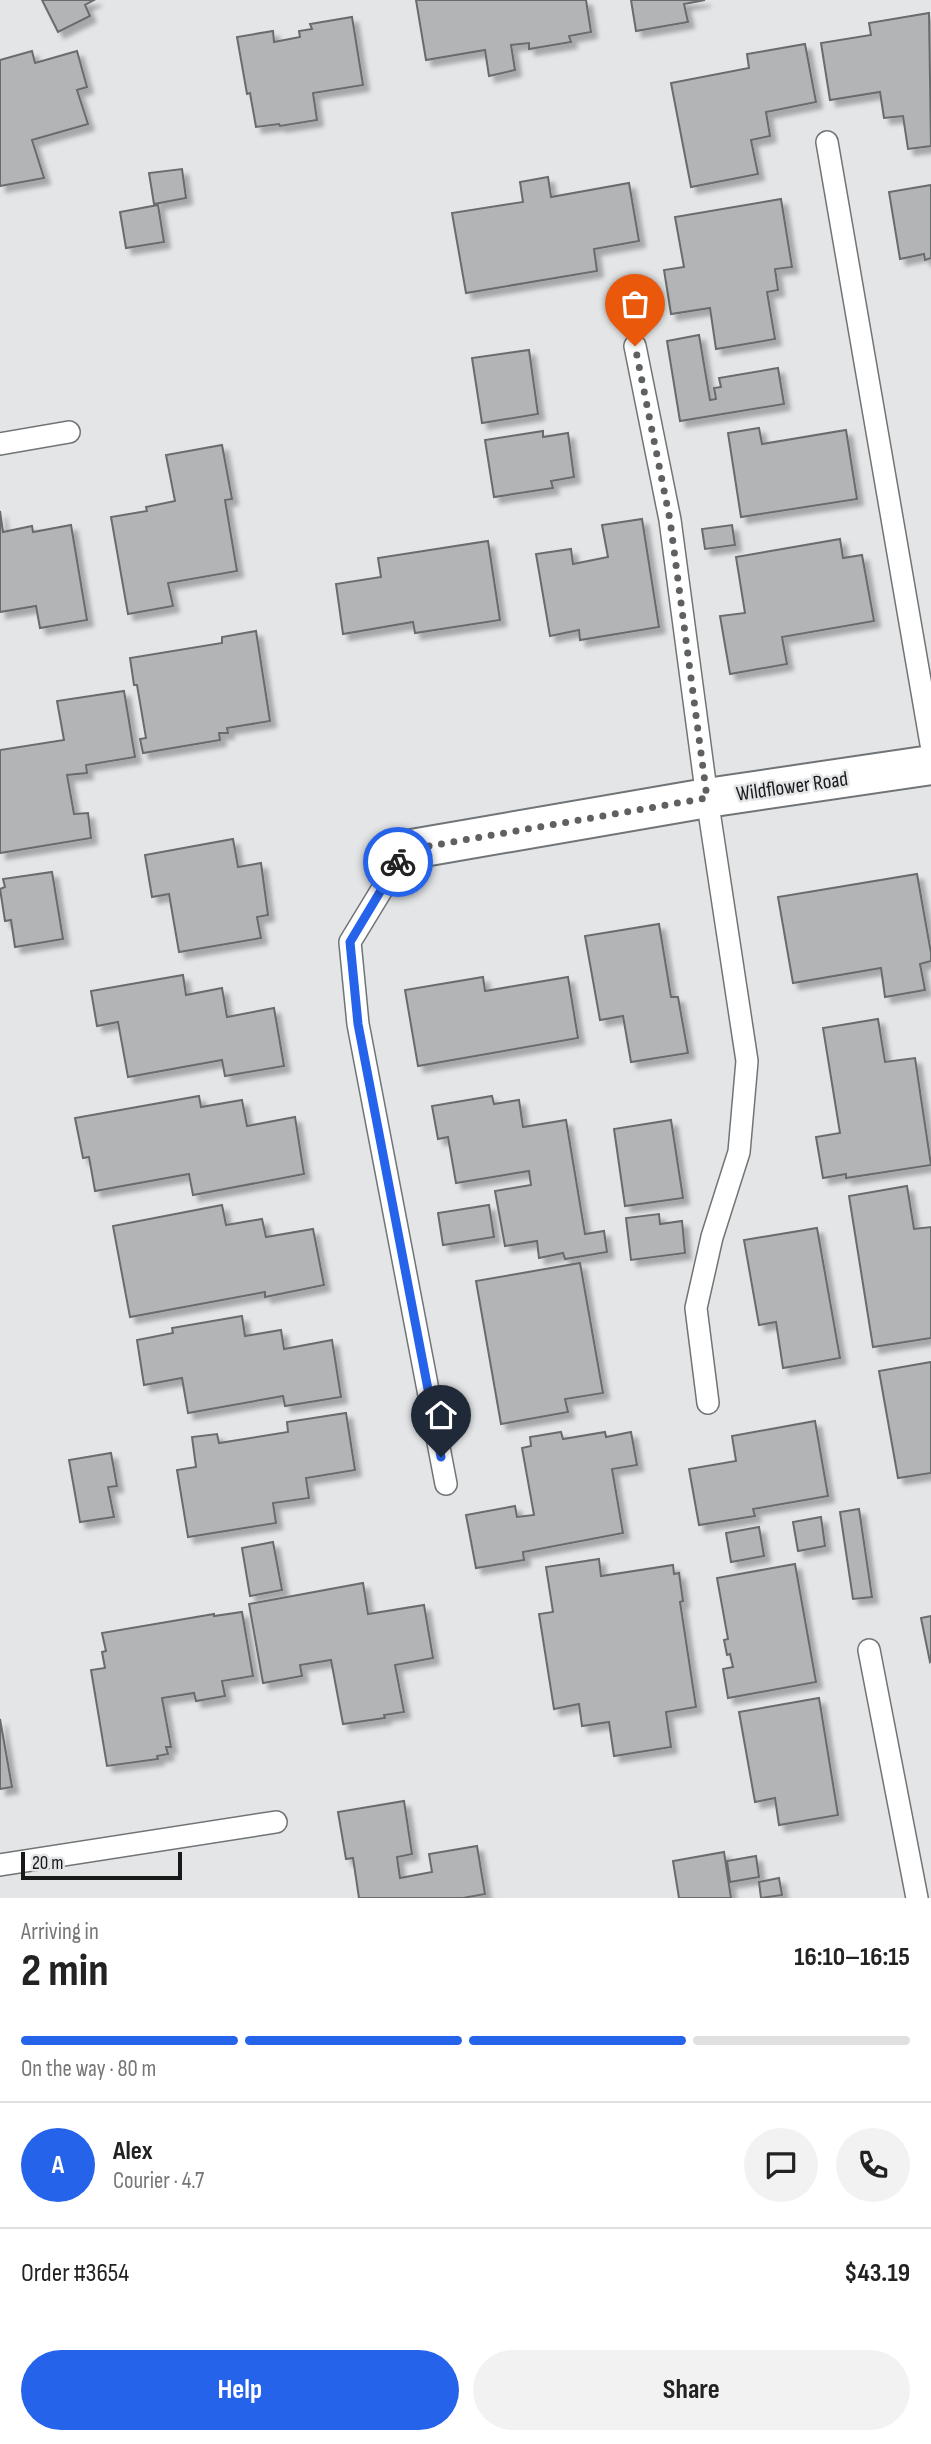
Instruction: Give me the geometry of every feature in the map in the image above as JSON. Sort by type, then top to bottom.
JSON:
[{"type":"street","name":"Wildflower Road","points":[[406,850],[707,798],[931,765]]},
{"type":"lane","points":[[827,142],[931,744]]},
{"type":"lane","points":[[635,346],[670,520],[707,798],[747,1062],[738,1152],[712,1237],[696,1308],[708,1403]]},
{"type":"lane","points":[[0,444],[69,432]]},
{"type":"lane","points":[[406,850],[350,942],[358,1024],[446,1484]]},
{"type":"lane","points":[[869,1650],[917,1898]]},
{"type":"lane","points":[[0,1864],[276,1822]]},
{"type":"building","points":[[42,0],[94,0],[85,5],[90,16],[58,32]]},
{"type":"building","points":[[416,0],[586,0],[591,32],[569,36],[571,42],[529,49],[529,43],[511,45],[515,70],[489,76],[485,50],[426,60]]},
{"type":"building","points":[[631,0],[705,0],[684,4],[688,22],[636,31]]},
{"type":"building","points":[[929,13],[931,146],[908,149],[903,116],[884,118],[880,92],[830,100],[821,43],[871,35],[869,23]]},
{"type":"building","points":[[352,17],[363,85],[313,93],[317,120],[256,127],[237,37],[273,31],[274,42],[300,37],[299,31],[312,29],[310,24]]},
{"type":"building","points":[[805,44],[816,102],[766,112],[770,136],[751,140],[758,174],[691,187],[671,83],[749,68],[747,54]]},
{"type":"building","points":[[32,51],[35,63],[77,51],[87,87],[77,90],[88,124],[32,140],[44,178],[0,186],[0,60]]},
{"type":"building","points":[[182,169],[186,198],[154,204],[149,173]]},
{"type":"building","points":[[548,177],[551,197],[629,183],[639,241],[594,249],[597,271],[466,293],[452,213],[523,202],[520,182]]},
{"type":"building","points":[[931,185],[931,258],[925,260],[924,254],[900,259],[889,192]]},
{"type":"building","points":[[781,199],[792,267],[775,269],[778,290],[767,292],[775,339],[716,349],[710,308],[671,314],[664,270],[684,267],[675,217]]},
{"type":"building","points":[[158,205],[164,242],[126,248],[120,212]]},
{"type":"building","points":[[699,335],[710,400],[716,399],[714,388],[721,387],[719,378],[778,368],[784,404],[680,421],[667,341]]},
{"type":"building","points":[[529,350],[538,414],[482,423],[472,358]]},
{"type":"building","points":[[759,428],[762,444],[846,430],[857,499],[741,517],[728,433]]},
{"type":"building","points":[[543,431],[543,437],[568,433],[574,477],[551,481],[553,488],[494,497],[485,440]]},
{"type":"building","points":[[222,445],[232,499],[225,500],[237,571],[168,583],[173,606],[128,614],[111,517],[147,511],[146,507],[175,501],[166,455]]},
{"type":"building","points":[[0,511],[3,532],[32,526],[33,532],[71,525],[87,620],[40,628],[36,606],[0,612]]},
{"type":"building","points":[[642,519],[659,627],[580,640],[579,630],[550,636],[536,554],[571,549],[573,564],[608,557],[602,525]]},
{"type":"building","points":[[732,525],[735,545],[705,549],[702,529]]},
{"type":"building","points":[[840,539],[843,558],[862,555],[874,621],[782,637],[787,664],[730,674],[720,616],[745,613],[736,557]]},
{"type":"building","points":[[488,541],[500,620],[415,633],[413,622],[343,634],[336,584],[381,577],[378,558]]},
{"type":"building","points":[[256,631],[270,721],[227,728],[228,733],[219,733],[220,740],[143,753],[140,739],[146,738],[130,658],[222,643],[222,637]]},
{"type":"building","points":[[124,691],[135,757],[86,765],[87,773],[67,775],[74,814],[88,813],[91,838],[0,853],[0,750],[64,740],[57,701]]},
{"type":"building","points":[[233,839],[238,867],[261,863],[268,915],[257,917],[261,938],[179,952],[169,894],[152,897],[145,855]]},
{"type":"building","points":[[52,872],[63,939],[15,947],[11,920],[5,921],[0,889],[5,887],[3,879]]},
{"type":"building","points":[[917,874],[931,953],[931,961],[920,964],[925,990],[885,997],[881,968],[793,983],[778,897]]},
{"type":"building","points":[[659,924],[671,997],[678,997],[688,1053],[631,1062],[623,1016],[600,1020],[585,936]]},
{"type":"building","points":[[183,975],[186,995],[222,988],[227,1017],[274,1008],[284,1066],[225,1076],[222,1060],[128,1077],[118,1022],[97,1026],[91,991]]},
{"type":"building","points":[[483,977],[485,991],[568,977],[578,1038],[418,1066],[405,990]]},
{"type":"building","points":[[878,1019],[885,1062],[915,1058],[931,1165],[846,1178],[846,1174],[823,1178],[816,1137],[840,1133],[823,1028]]},
{"type":"building","points":[[199,1096],[201,1107],[242,1100],[247,1126],[295,1117],[304,1174],[193,1195],[189,1174],[95,1191],[89,1157],[83,1158],[75,1118]]},
{"type":"building","points":[[492,1096],[494,1104],[519,1100],[523,1127],[566,1120],[585,1234],[604,1231],[607,1252],[565,1259],[563,1253],[539,1258],[537,1241],[505,1246],[495,1191],[531,1185],[529,1171],[456,1183],[448,1137],[438,1139],[432,1106]]},
{"type":"building","points":[[671,1120],[683,1198],[625,1206],[614,1129]]},
{"type":"building","points":[[907,1186],[914,1229],[931,1227],[931,1338],[873,1347],[849,1196]]},
{"type":"building","points":[[222,1205],[226,1225],[262,1219],[266,1237],[313,1229],[324,1285],[265,1297],[265,1292],[130,1317],[113,1226]]},
{"type":"building","points":[[489,1205],[494,1237],[443,1245],[438,1213]]},
{"type":"building","points":[[659,1214],[660,1224],[682,1221],[685,1253],[631,1260],[626,1218]]},
{"type":"building","points":[[817,1228],[840,1358],[783,1368],[776,1322],[759,1325],[744,1240]]},
{"type":"building","points":[[580,1263],[603,1393],[565,1399],[568,1412],[501,1424],[476,1281]]},
{"type":"building","points":[[242,1316],[245,1336],[281,1330],[284,1349],[332,1340],[341,1397],[285,1406],[283,1396],[188,1413],[182,1378],[144,1385],[137,1340],[173,1333],[172,1328]]},
{"type":"building","points":[[931,1362],[931,1473],[898,1478],[879,1371]]},
{"type":"building","points":[[346,1413],[355,1470],[306,1478],[309,1498],[273,1503],[276,1523],[188,1537],[177,1470],[196,1467],[192,1437],[217,1434],[219,1443],[288,1432],[287,1422]]},
{"type":"building","points":[[815,1421],[828,1496],[753,1509],[755,1516],[699,1525],[689,1469],[736,1461],[732,1436]]},
{"type":"building","points":[[561,1432],[563,1439],[605,1432],[606,1437],[631,1432],[637,1465],[612,1469],[623,1533],[523,1552],[524,1560],[476,1568],[466,1515],[515,1506],[517,1517],[534,1515],[522,1448],[531,1446],[530,1437]]},
{"type":"building","points":[[111,1453],[117,1486],[108,1487],[114,1517],[80,1522],[69,1460]]},
{"type":"building","points":[[859,1509],[872,1597],[853,1599],[840,1512]]},
{"type":"building","points":[[821,1517],[825,1546],[798,1551],[793,1522]]},
{"type":"building","points":[[759,1527],[764,1556],[731,1562],[726,1533]]},
{"type":"building","points":[[273,1542],[282,1590],[250,1596],[242,1548]]},
{"type":"building","points":[[599,1559],[601,1576],[673,1565],[674,1574],[679,1573],[683,1601],[680,1602],[696,1707],[666,1712],[671,1747],[614,1756],[609,1722],[582,1726],[579,1704],[554,1709],[539,1614],[553,1612],[546,1567]]},
{"type":"building","points":[[795,1564],[816,1682],[728,1698],[723,1669],[733,1667],[724,1640],[728,1639],[717,1578]]},
{"type":"building","points":[[363,1583],[368,1614],[424,1605],[433,1658],[395,1665],[404,1712],[384,1715],[385,1718],[343,1724],[331,1660],[300,1665],[302,1676],[263,1683],[249,1604]]},
{"type":"building","points":[[242,1612],[253,1676],[222,1681],[225,1696],[196,1701],[194,1693],[162,1698],[171,1747],[166,1747],[168,1754],[157,1756],[158,1759],[107,1766],[91,1670],[105,1668],[102,1652],[106,1651],[102,1633],[214,1614]]},
{"type":"building","points":[[931,1616],[931,1661],[930,1662],[921,1618]]},
{"type":"building","points":[[819,1698],[838,1815],[779,1825],[775,1798],[755,1802],[739,1712]]},
{"type":"building","points":[[0,1719],[12,1787],[0,1789]]},
{"type":"building","points":[[404,1801],[412,1854],[397,1857],[400,1878],[432,1872],[429,1854],[477,1846],[485,1894],[463,1898],[359,1898],[353,1858],[346,1859],[338,1812]]},
{"type":"building","points":[[724,1852],[731,1898],[679,1898],[673,1861]]},
{"type":"building","points":[[756,1856],[759,1877],[730,1882],[727,1861]]},
{"type":"building","points":[[779,1878],[782,1895],[761,1898],[759,1882]]},
{"type":"way so far","points":[[398,862],[406,850],[707,798],[670,520],[635,346]]},
{"type":"route","points":[[398,862],[350,942],[358,1024],[441,1457]]}]
